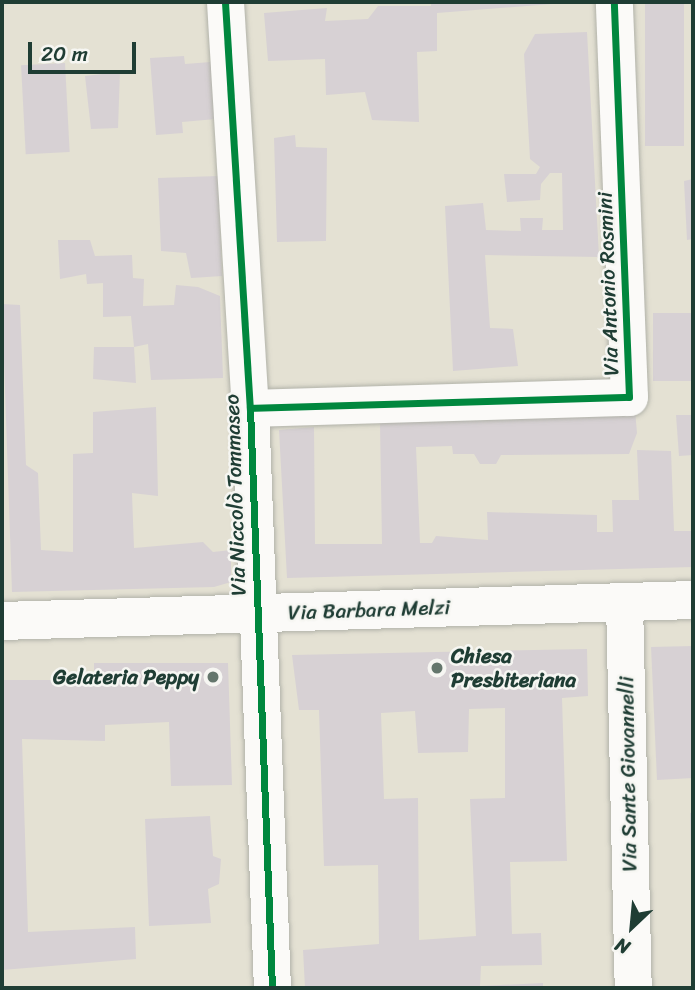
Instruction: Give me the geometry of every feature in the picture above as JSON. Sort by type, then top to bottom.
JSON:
[{"type":"street","name":"Via Niccolò Tommaseo","points":[[225,2],[250,408],[272,988]]},
{"type":"street","name":"Via Antonio Rosmini","points":[[250,408],[629,397],[614,2]]},
{"type":"street","name":"Via Barbara Melzi","points":[[2,621],[693,600]]},
{"type":"street","name":"Via Sante Giovannelli","points":[[624,602],[633,988]]},
{"type":"building","points":[[431,2],[552,4],[437,13],[437,51],[417,52],[419,122],[372,120],[365,92],[326,95],[325,59],[268,61],[264,13],[327,8],[325,21],[368,19],[378,6],[431,6]]},
{"type":"building","points":[[645,2],[684,2],[684,146],[645,146]]},
{"type":"building","points":[[587,32],[599,257],[485,255],[490,328],[513,329],[518,366],[453,371],[445,206],[483,203],[486,230],[521,231],[520,218],[543,218],[542,230],[563,230],[562,173],[550,173],[541,184],[540,200],[507,202],[504,174],[536,174],[540,167],[530,159],[524,54],[535,34]]},
{"type":"building","points":[[184,56],[185,64],[211,62],[216,119],[182,122],[183,133],[156,135],[150,58]]},
{"type":"building","points":[[65,63],[70,152],[26,154],[21,65]]},
{"type":"building","points":[[120,72],[118,128],[91,129],[85,76]]},
{"type":"building","points":[[295,135],[296,147],[327,148],[326,241],[277,242],[274,138]]},
{"type":"building","points":[[218,176],[222,276],[191,278],[186,253],[161,251],[158,178]]},
{"type":"building","points":[[693,179],[693,239],[687,240],[684,181]]},
{"type":"building","points":[[58,240],[90,240],[95,256],[132,255],[133,278],[144,279],[143,306],[174,305],[176,285],[198,287],[220,296],[223,378],[151,380],[148,344],[134,347],[131,316],[103,317],[103,283],[87,284],[86,274],[60,279]]},
{"type":"building","points":[[2,304],[20,305],[26,465],[38,473],[41,550],[73,552],[73,454],[93,453],[93,412],[156,407],[158,496],[132,493],[134,548],[203,542],[213,552],[231,550],[231,582],[214,587],[12,592]]},
{"type":"building","points":[[653,313],[693,313],[693,381],[653,381]]},
{"type":"building","points":[[94,347],[134,347],[136,383],[93,379]]},
{"type":"building","points":[[635,410],[637,433],[629,454],[501,455],[496,464],[480,464],[474,454],[453,454],[452,446],[416,447],[420,543],[432,543],[436,536],[488,540],[487,512],[597,515],[597,532],[613,532],[612,500],[639,500],[637,450],[671,451],[674,531],[693,531],[693,567],[287,578],[279,430],[314,427],[315,544],[382,544],[380,423]]},
{"type":"building","points":[[676,415],[693,415],[693,455],[679,456]]},
{"type":"building","points":[[693,646],[693,778],[657,780],[651,647]]},
{"type":"building","points":[[587,649],[588,696],[562,698],[567,861],[510,862],[512,934],[541,933],[542,965],[481,966],[480,986],[543,983],[543,988],[305,988],[303,950],[379,944],[378,865],[324,866],[319,710],[299,710],[292,655]],"holes":[[[505,708],[505,798],[470,799],[476,936],[419,940],[418,798],[384,799],[381,713],[415,711],[418,753],[468,752],[469,709]]]},
{"type":"building","points":[[94,663],[228,663],[232,785],[171,786],[169,722],[105,725],[105,741],[22,739],[28,932],[135,927],[136,959],[2,970],[2,680],[94,680]]},
{"type":"building","points":[[693,812],[693,861],[691,861],[690,813]]},
{"type":"building","points":[[210,816],[213,856],[221,859],[219,884],[208,889],[211,923],[149,926],[145,819]]},
{"type":"cycle path","points":[[225,2],[250,408],[272,988]]},
{"type":"cycle path","points":[[250,408],[629,397],[614,2]]},
{"type":"place","name":"Chiesa Presbiteriana","points":[[437,668]]},
{"type":"place","name":"Gelateria Peppy","points":[[213,677]]}]
